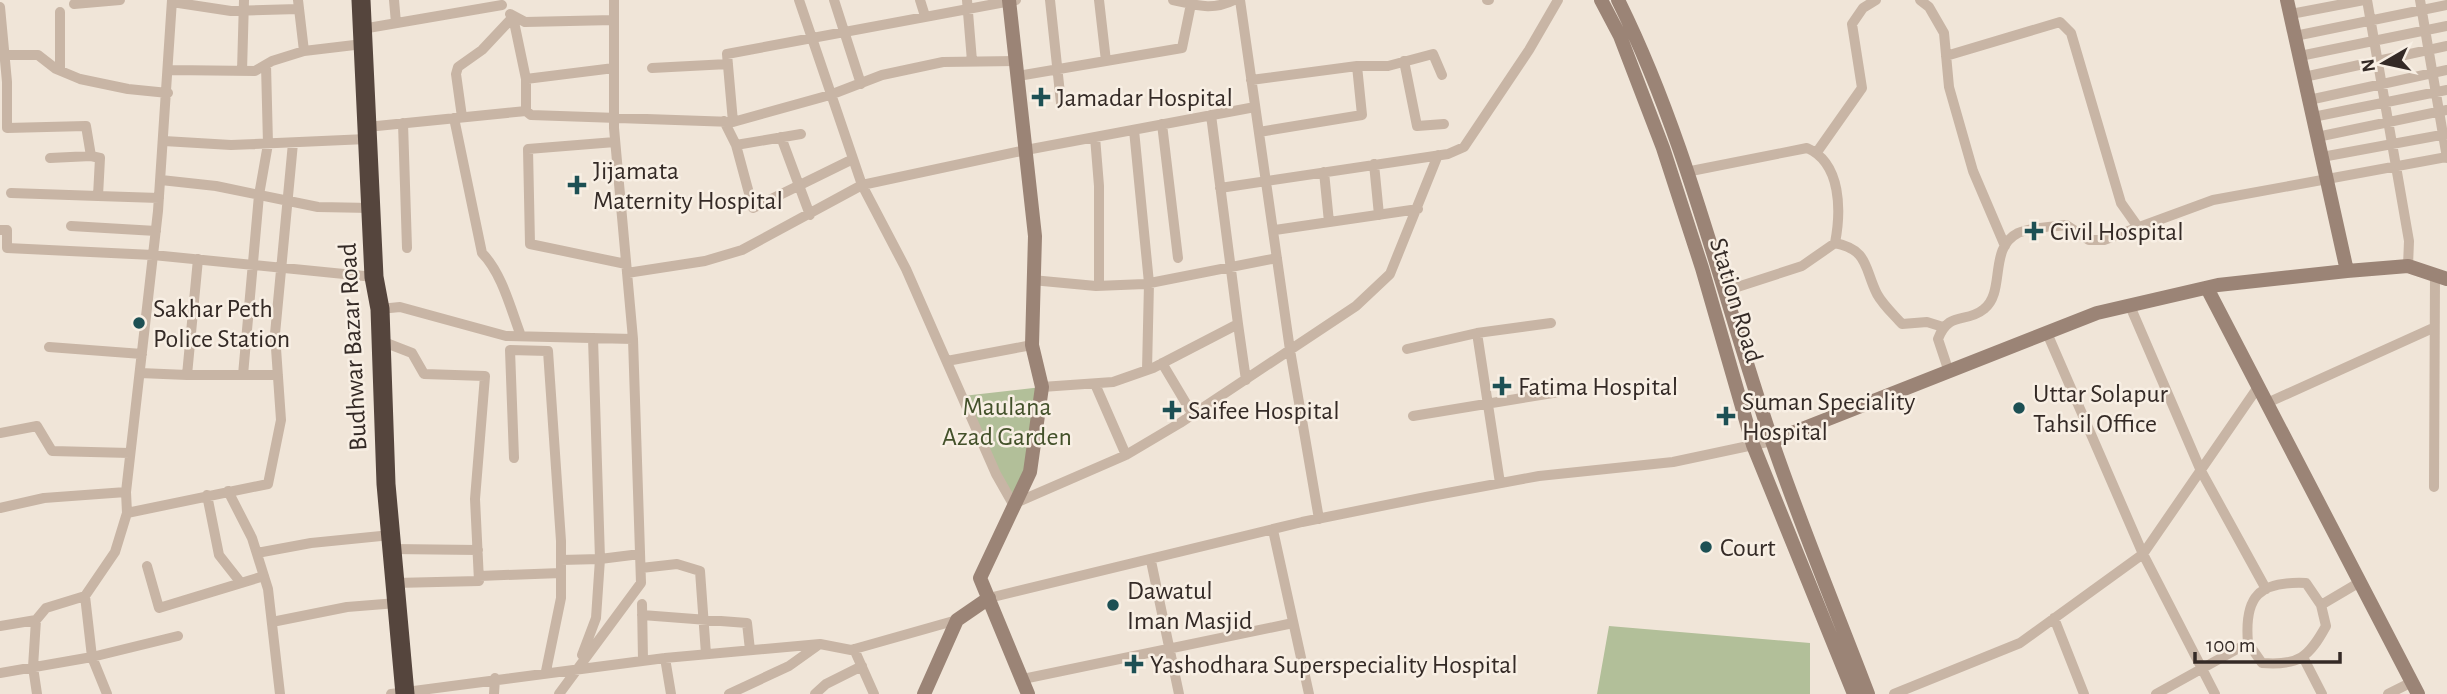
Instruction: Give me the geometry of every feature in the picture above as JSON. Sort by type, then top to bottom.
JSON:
[{"type":"highway","name":"Budhwar Bazar Road","points":[[361,0],[374,277],[380,309],[400,693]]},
{"type":"street","points":[[74,4],[120,0]]},
{"type":"street","points":[[394,0],[396,23]]},
{"type":"street","points":[[559,694],[641,583],[633,340],[615,142],[614,0]]},
{"type":"street","points":[[799,0],[862,185],[906,269],[996,474],[1013,504]]},
{"type":"street","points":[[834,0],[861,83]]},
{"type":"street","points":[[920,0],[925,16]]},
{"type":"street","points":[[853,159],[753,208],[729,121],[727,54],[925,16],[968,4],[1011,0],[1035,236],[1032,345],[1042,387],[1030,472],[980,578],[1028,694]]},
{"type":"street","points":[[1050,0],[1061,103]]},
{"type":"street","points":[[1100,0],[1106,61]]},
{"type":"street","points":[[1173,0],[1191,5],[1220,7],[1237,0],[1275,230],[1290,350],[1319,519]]},
{"type":"street","points":[[1220,188],[1438,155],[1464,148],[1493,108],[1558,0]]},
{"type":"street","name":"Station Road","points":[[1601,0],[1620,36],[1663,148],[1702,268],[1753,445],[1854,694]]},
{"type":"street","points":[[1618,0],[1655,86],[1686,172],[1772,441],[1868,694]]},
{"type":"street","points":[[1817,152],[1862,88],[1852,24],[1863,8],[1876,0]]},
{"type":"street","points":[[1920,0],[1929,7],[1944,33],[1950,87],[1973,171],[2004,246]]},
{"type":"street","points":[[2347,271],[2289,7],[2365,0],[2371,20],[2409,241],[2408,266]]},
{"type":"street","points":[[37,694],[33,667],[36,620],[46,608],[85,596],[115,552],[127,513],[126,492],[161,180],[172,1],[298,5],[304,51]]},
{"type":"street","points":[[169,70],[255,71],[304,51],[363,36],[396,23],[501,2],[513,17],[526,79],[526,111]]},
{"type":"street","points":[[968,4],[972,61]]},
{"type":"street","points":[[242,71],[244,5]]},
{"type":"street","points":[[1018,76],[1182,48],[1191,5]]},
{"type":"street","points":[[2295,36],[2371,20],[2420,5],[2447,5]]},
{"type":"street","points":[[1949,372],[1938,339],[1942,327],[1958,316],[1982,311],[1991,302],[2004,246],[2018,233],[2066,225],[2089,240],[2104,240],[2213,200],[2447,158],[2443,111],[2435,92],[2420,5]]},
{"type":"street","points":[[0,7],[7,128],[86,126],[91,156]]},
{"type":"street","points":[[60,12],[60,70]]},
{"type":"street","points":[[513,17],[525,22],[614,20]]},
{"type":"street","points":[[513,17],[482,50],[458,67],[456,74],[458,118],[482,253],[489,260],[505,294],[521,336]]},
{"type":"street","points":[[1947,56],[2060,22],[2071,33],[2121,203],[2138,227]]},
{"type":"street","points":[[2300,56],[2447,26]]},
{"type":"street","points":[[2304,77],[2447,46]]},
{"type":"street","points":[[1251,80],[1357,66],[1388,66],[1433,54],[1442,75]]},
{"type":"street","points":[[3,55],[38,55],[60,70],[80,79],[128,89],[168,93]]},
{"type":"street","points":[[164,141],[231,145],[293,143],[367,133],[402,123],[526,111],[531,115],[729,121],[830,95],[882,75],[943,62],[1016,61]]},
{"type":"street","points":[[1404,61],[1417,126],[1444,124]]},
{"type":"street","points":[[652,68],[728,64]]},
{"type":"street","points":[[243,375],[258,195],[268,144],[266,65]]},
{"type":"street","points":[[1259,132],[1362,115],[1357,66]]},
{"type":"street","points":[[526,79],[614,68]]},
{"type":"street","points":[[2309,100],[2447,70]]},
{"type":"street","points":[[2313,117],[2447,90]]},
{"type":"street","points":[[615,142],[528,149],[530,244],[626,269],[705,261],[742,250],[862,185],[1026,150],[1255,107]]},
{"type":"street","points":[[2317,137],[2443,111]]},
{"type":"street","points":[[1211,115],[1245,380]]},
{"type":"street","points":[[402,123],[407,248]]},
{"type":"street","points":[[1162,124],[1178,258]]},
{"type":"street","points":[[1134,130],[1149,284],[1147,370]]},
{"type":"street","points":[[736,145],[801,134]]},
{"type":"street","points":[[2322,158],[2445,134]]},
{"type":"street","points":[[781,137],[810,215]]},
{"type":"street","points":[[1095,137],[1099,186],[1099,286]]},
{"type":"street","points":[[127,513],[268,484],[281,420],[275,334],[293,143]]},
{"type":"street","points":[[1686,172],[1807,148],[1817,152],[1830,172],[1838,197],[1839,219],[1835,243]]},
{"type":"street","points":[[1013,504],[1126,455],[1193,415],[1356,306],[1390,274],[1438,155]]},
{"type":"street","points":[[50,158],[100,158],[98,196]]},
{"type":"street","points":[[1374,164],[1379,215]]},
{"type":"street","points":[[1324,172],[1329,222]]},
{"type":"street","points":[[161,180],[216,186],[318,207],[371,208]]},
{"type":"street","points":[[12,193],[159,198]]},
{"type":"street","points":[[1275,230],[1418,209]]},
{"type":"street","points":[[71,226],[156,231]]},
{"type":"street","points":[[0,230],[7,230],[7,248],[153,254],[374,277]]},
{"type":"street","points":[[1725,291],[1802,266],[1835,243],[1851,246],[1863,258],[1878,296],[1902,324],[1927,322],[1942,327]]},
{"type":"street","points":[[1032,279],[1099,286],[1149,284],[1277,258]]},
{"type":"street","points":[[187,375],[198,259]]},
{"type":"street","points":[[400,693],[546,671],[643,660],[820,644],[854,649],[957,620],[989,598],[1319,519],[1500,483],[1673,462],[1772,441],[2097,313],[2207,288],[2347,271],[2408,266],[2441,277],[2433,328],[2434,487]]},
{"type":"street","points":[[2207,288],[2415,688],[2388,694]]},
{"type":"street","points":[[2130,306],[2201,471],[2266,589]]},
{"type":"street","points":[[380,309],[400,307],[506,336],[633,340]]},
{"type":"street","points":[[1407,349],[1477,333],[1551,323]]},
{"type":"street","points":[[1042,387],[1113,382],[1147,370],[1238,324]]},
{"type":"street","points":[[2267,403],[2433,328]]},
{"type":"street","points":[[1477,333],[1500,483]]},
{"type":"street","points":[[2047,333],[2143,554],[2215,694]]},
{"type":"street","points":[[578,667],[596,618],[600,559],[593,338]]},
{"type":"street","points":[[272,622],[396,593],[479,581],[475,499],[485,376],[424,374],[412,353],[381,341]]},
{"type":"street","points":[[947,361],[1032,345]]},
{"type":"street","points":[[49,347],[142,354]]},
{"type":"street","points":[[514,458],[510,349],[548,351],[561,598],[546,671]]},
{"type":"street","points":[[1162,363],[1193,415]]},
{"type":"street","points":[[140,373],[278,374]]},
{"type":"street","points":[[1095,384],[1126,455]]},
{"type":"street","points":[[1894,694],[2020,643],[2143,554],[2258,387]]},
{"type":"street","points":[[1413,416],[1559,392]]},
{"type":"street","points":[[0,433],[37,426],[52,450],[130,453]]},
{"type":"street","points":[[228,491],[257,553],[264,576],[280,694]]},
{"type":"street","points":[[0,508],[44,498],[126,492]]},
{"type":"street","points":[[207,495],[219,555],[241,583]]},
{"type":"street","points":[[1273,530],[1309,694]]},
{"type":"street","points":[[257,553],[311,543],[392,542],[478,551]]},
{"type":"street","points":[[561,560],[640,554]]},
{"type":"street","points":[[1151,561],[1178,694]]},
{"type":"street","points":[[641,568],[677,564],[700,571],[706,654]]},
{"type":"street","points":[[147,566],[159,608],[264,576]]},
{"type":"street","points":[[479,576],[561,573]]},
{"type":"street","points":[[2278,582],[2306,583],[2321,605],[2326,626],[2311,653],[2284,665],[2262,663],[2248,643],[2246,618],[2255,595],[2278,582]]},
{"type":"street","points":[[2321,605],[2360,582]]},
{"type":"street","points":[[85,596],[92,657],[107,694]]},
{"type":"street","points":[[643,660],[642,610],[703,620],[747,623],[750,650]]},
{"type":"street","points":[[2054,618],[2084,694]]},
{"type":"street","points":[[0,626],[36,620]]},
{"type":"street","points":[[924,694],[957,620]]},
{"type":"street","points":[[1023,679],[1293,623]]},
{"type":"street","points":[[0,673],[92,657],[178,636]]},
{"type":"street","points":[[2155,694],[2248,643]]},
{"type":"street","points":[[729,694],[789,666],[820,644]]},
{"type":"street","points":[[854,649],[874,694]]},
{"type":"street","points":[[2302,657],[2322,694]]},
{"type":"street","points":[[665,658],[671,694]]},
{"type":"street","points":[[815,694],[827,684],[862,666]]},
{"type":"street","points":[[494,694],[495,678]]},
{"type":"green space","name":"Maulana Azad Garden","points":[[1042,387],[1030,472],[1013,504],[963,396]]},
{"type":"green space","points":[[1609,626],[1810,643],[1810,694],[1597,694]]},
{"type":"place","name":"Jamadar Hospital","points":[[1041,97]]},
{"type":"place","name":"Jijamata Maternity Hospital","points":[[577,185]]},
{"type":"place","name":"Civil Hospital","points":[[2034,231]]},
{"type":"place","name":"Sakhar Peth Police Station","points":[[139,323]]},
{"type":"place","name":"Fatima Hospital","points":[[1502,386]]},
{"type":"place","name":"Uttar Solapur Tahsil Office","points":[[2019,408]]},
{"type":"place","name":"Saifee Hospital","points":[[1172,410]]},
{"type":"place","name":"Suman Speciality Hospital","points":[[1726,416]]},
{"type":"place","name":"Court","points":[[1706,547]]},
{"type":"place","name":"Dawatul Iman Masjid","points":[[1113,605]]},
{"type":"place","name":"Yashodhara Superspeciality Hospital","points":[[1134,664]]}]
